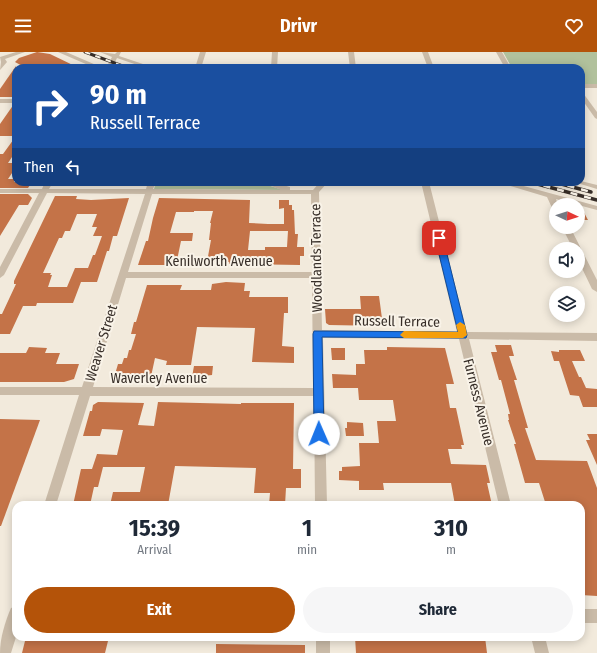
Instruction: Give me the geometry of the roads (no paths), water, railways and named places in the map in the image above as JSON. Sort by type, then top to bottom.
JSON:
[{"type":"street","points":[[1,63],[22,52]]},
{"type":"street","points":[[61,52],[91,64]]},
{"type":"street","points":[[103,52],[140,64]]},
{"type":"street","points":[[111,64],[115,56],[122,52]]},
{"type":"street","points":[[199,64],[203,52]]},
{"type":"street","points":[[274,64],[275,52]]},
{"type":"street","points":[[351,52],[352,64]]},
{"type":"street","points":[[425,52],[430,64]]},
{"type":"street","points":[[499,52],[506,64]]},
{"type":"street","points":[[585,86],[597,86]]},
{"type":"street","points":[[585,100],[597,117]]},
{"type":"street","points":[[0,101],[12,101]]},
{"type":"street","points":[[585,184],[597,187]]},
{"type":"street","points":[[0,275],[47,186]]},
{"type":"street","points":[[279,186],[299,192]]},
{"type":"street","name":"Woodlands Terrace","points":[[320,186],[315,192],[321,501]]},
{"type":"street","name":"Furness Avenue","points":[[426,186],[504,501]]},
{"type":"street","points":[[516,186],[597,208]]},
{"type":"street","points":[[0,191],[150,187],[315,192]]},
{"type":"street","name":"Weaver Street","points":[[51,501],[150,187]]},
{"type":"street","points":[[585,266],[597,289]]},
{"type":"street","name":"Kenilworth Avenue","points":[[122,275],[316,275]]},
{"type":"street","name":"Russell Terrace","points":[[318,334],[597,336]]},
{"type":"street","name":"Waverley Avenue","points":[[0,391],[319,392]]},
{"type":"street","points":[[585,616],[597,616]]},
{"type":"street","points":[[4,653],[12,626]]},
{"type":"street","points":[[323,641],[324,653]]},
{"type":"street","points":[[539,641],[542,653]]},
{"type":"railway","points":[[85,52],[117,64]]},
{"type":"railway","points":[[545,186],[597,200]]},
{"type":"railway","points":[[569,186],[591,192]]}]
